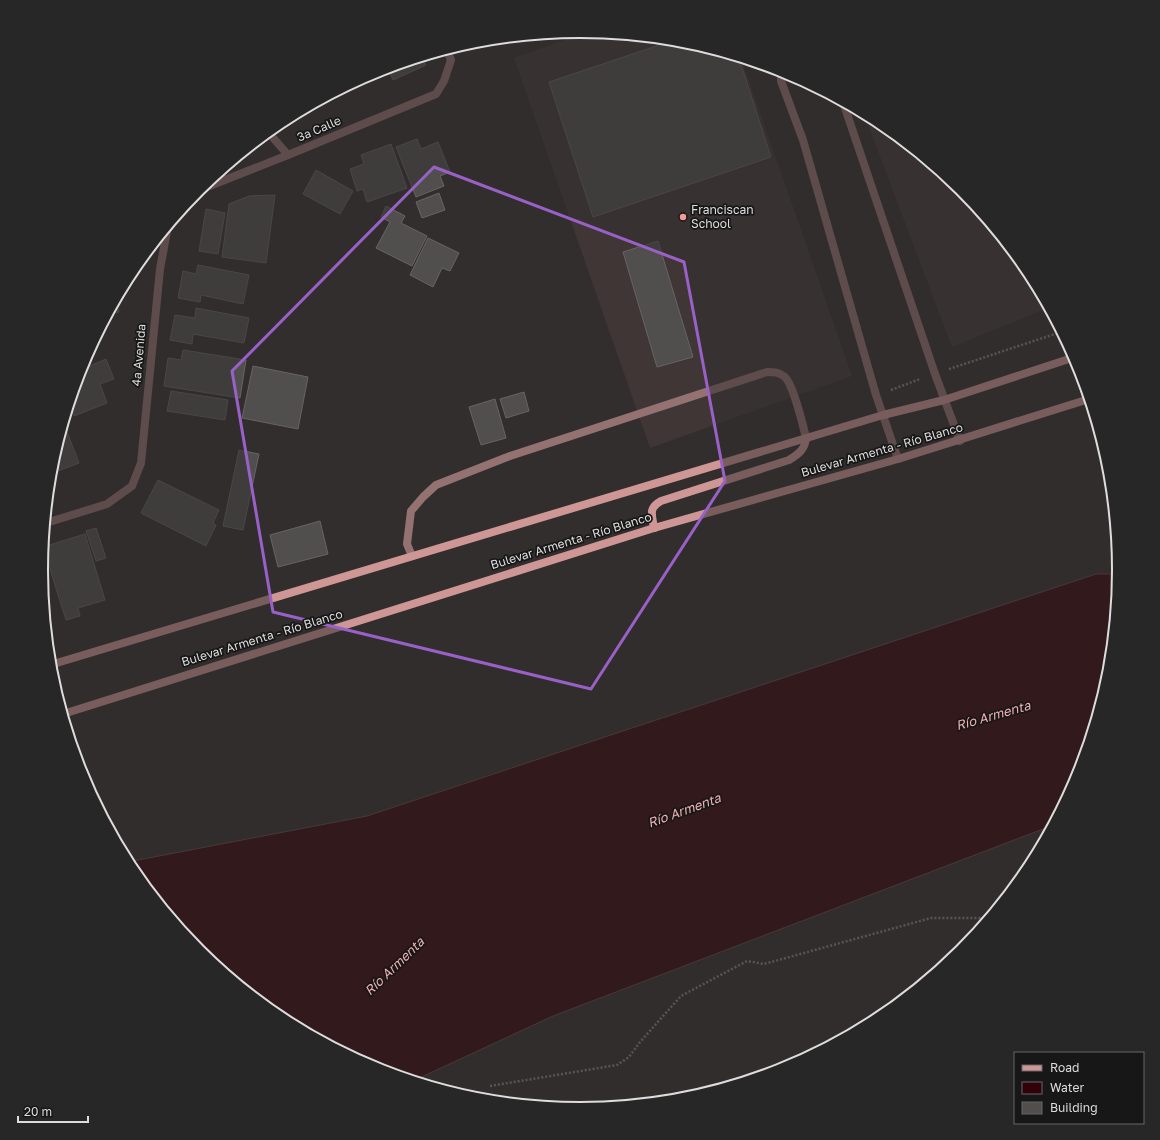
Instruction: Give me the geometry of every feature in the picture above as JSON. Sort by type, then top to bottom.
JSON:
[{"type":"main road","points":[[56,663],[883,415],[944,400],[1069,360]]},
{"type":"main road","name":"Bulevar Armenta - Río Blanco","points":[[67,713],[654,528],[960,441],[1084,400]]},
{"type":"main road","points":[[654,528],[652,512],[655,505],[661,501],[789,460],[798,454],[805,446],[806,438]]},
{"type":"street","name":"3a Calle","points":[[214,184],[436,94],[444,81],[451,60],[449,54]]},
{"type":"street","points":[[780,77],[780,81],[804,140],[876,395],[898,459]]},
{"type":"street","points":[[845,109],[935,374],[960,441]]},
{"type":"street","points":[[272,137],[288,155]]},
{"type":"street","name":"4a Avenida","points":[[51,522],[107,504],[132,486],[141,463],[160,268],[166,236]]},
{"type":"street","points":[[412,556],[407,544],[411,511],[436,485],[510,456],[767,372],[777,372],[788,380],[797,404],[806,438]]},
{"type":"path","points":[[876,395],[1056,334]]},
{"type":"path","points":[[490,1086],[617,1065],[630,1057],[640,1042],[681,996],[747,961],[764,964],[931,918],[982,918]]},
{"type":"highlighted area","points":[[434,167],[684,262],[725,481],[591,689],[273,612],[232,371]]},
{"type":"shaded area","name":"Franciscan School","points":[[569,38],[580,38],[615,39],[684,48],[743,64],[852,376],[650,448],[514,58]]},
{"type":"shaded area","points":[[867,122],[904,148],[931,170],[980,219],[1022,274],[1044,310],[952,347]]},
{"type":"water","name":"Río Armenta","points":[[1096,574],[1112,574],[1111,605],[1107,639],[1102,674],[1094,708],[1072,774],[1045,829],[553,1016],[420,1077],[376,1062],[314,1031],[256,992],[229,970],[180,921],[158,894],[135,861],[367,816]]},
{"type":"building","points":[[660,45],[684,48],[741,63],[771,157],[593,217],[549,82]]},
{"type":"building","points":[[424,61],[426,65],[393,80],[390,73]]},
{"type":"building","points":[[417,139],[421,149],[438,142],[450,172],[440,176],[444,186],[416,197],[396,147]]},
{"type":"building","points":[[391,144],[407,188],[367,202],[363,189],[357,191],[350,169],[364,164],[361,155]]},
{"type":"building","points":[[316,170],[353,191],[340,214],[303,194]]},
{"type":"building","points":[[439,193],[445,210],[422,218],[416,202]]},
{"type":"building","points":[[275,195],[266,263],[222,257],[229,204],[249,196]]},
{"type":"building","points":[[386,206],[405,216],[401,223],[427,236],[412,266],[376,248],[390,222],[381,217]]},
{"type":"building","points":[[206,209],[225,213],[218,254],[199,251]]},
{"type":"building","points":[[428,238],[459,253],[450,271],[442,268],[433,287],[410,275]]},
{"type":"building","points":[[658,241],[693,357],[657,367],[623,252]]},
{"type":"building","points":[[198,265],[249,275],[243,304],[201,295],[200,302],[178,298],[183,271],[196,274]]},
{"type":"building","points":[[118,307],[119,312],[114,313]]},
{"type":"building","points":[[196,308],[249,318],[244,343],[193,334],[192,344],[170,340],[175,315],[195,318]]},
{"type":"building","points":[[183,350],[246,360],[240,398],[164,386],[168,358],[181,360]]},
{"type":"building","points":[[106,359],[114,379],[100,384],[107,403],[74,416],[72,412],[88,367]]},
{"type":"building","points":[[253,366],[308,377],[298,429],[242,418]]},
{"type":"building","points":[[171,391],[228,400],[225,420],[167,411]]},
{"type":"building","points":[[524,392],[529,411],[506,418],[500,399]]},
{"type":"building","points":[[495,399],[506,438],[481,445],[469,407]]},
{"type":"building","points":[[66,430],[79,463],[57,471]]},
{"type":"building","points":[[239,450],[259,454],[243,530],[223,526]]},
{"type":"building","points":[[158,480],[219,510],[213,523],[216,525],[206,546],[141,513]]},
{"type":"building","points":[[320,521],[328,554],[278,567],[270,535]]},
{"type":"building","points":[[96,528],[106,558],[96,561],[86,531]]},
{"type":"building","points":[[85,534],[105,600],[78,608],[80,616],[66,620],[48,563],[49,545]]},
{"type":"place","name":"Franciscan School","points":[[683,217]]}]
